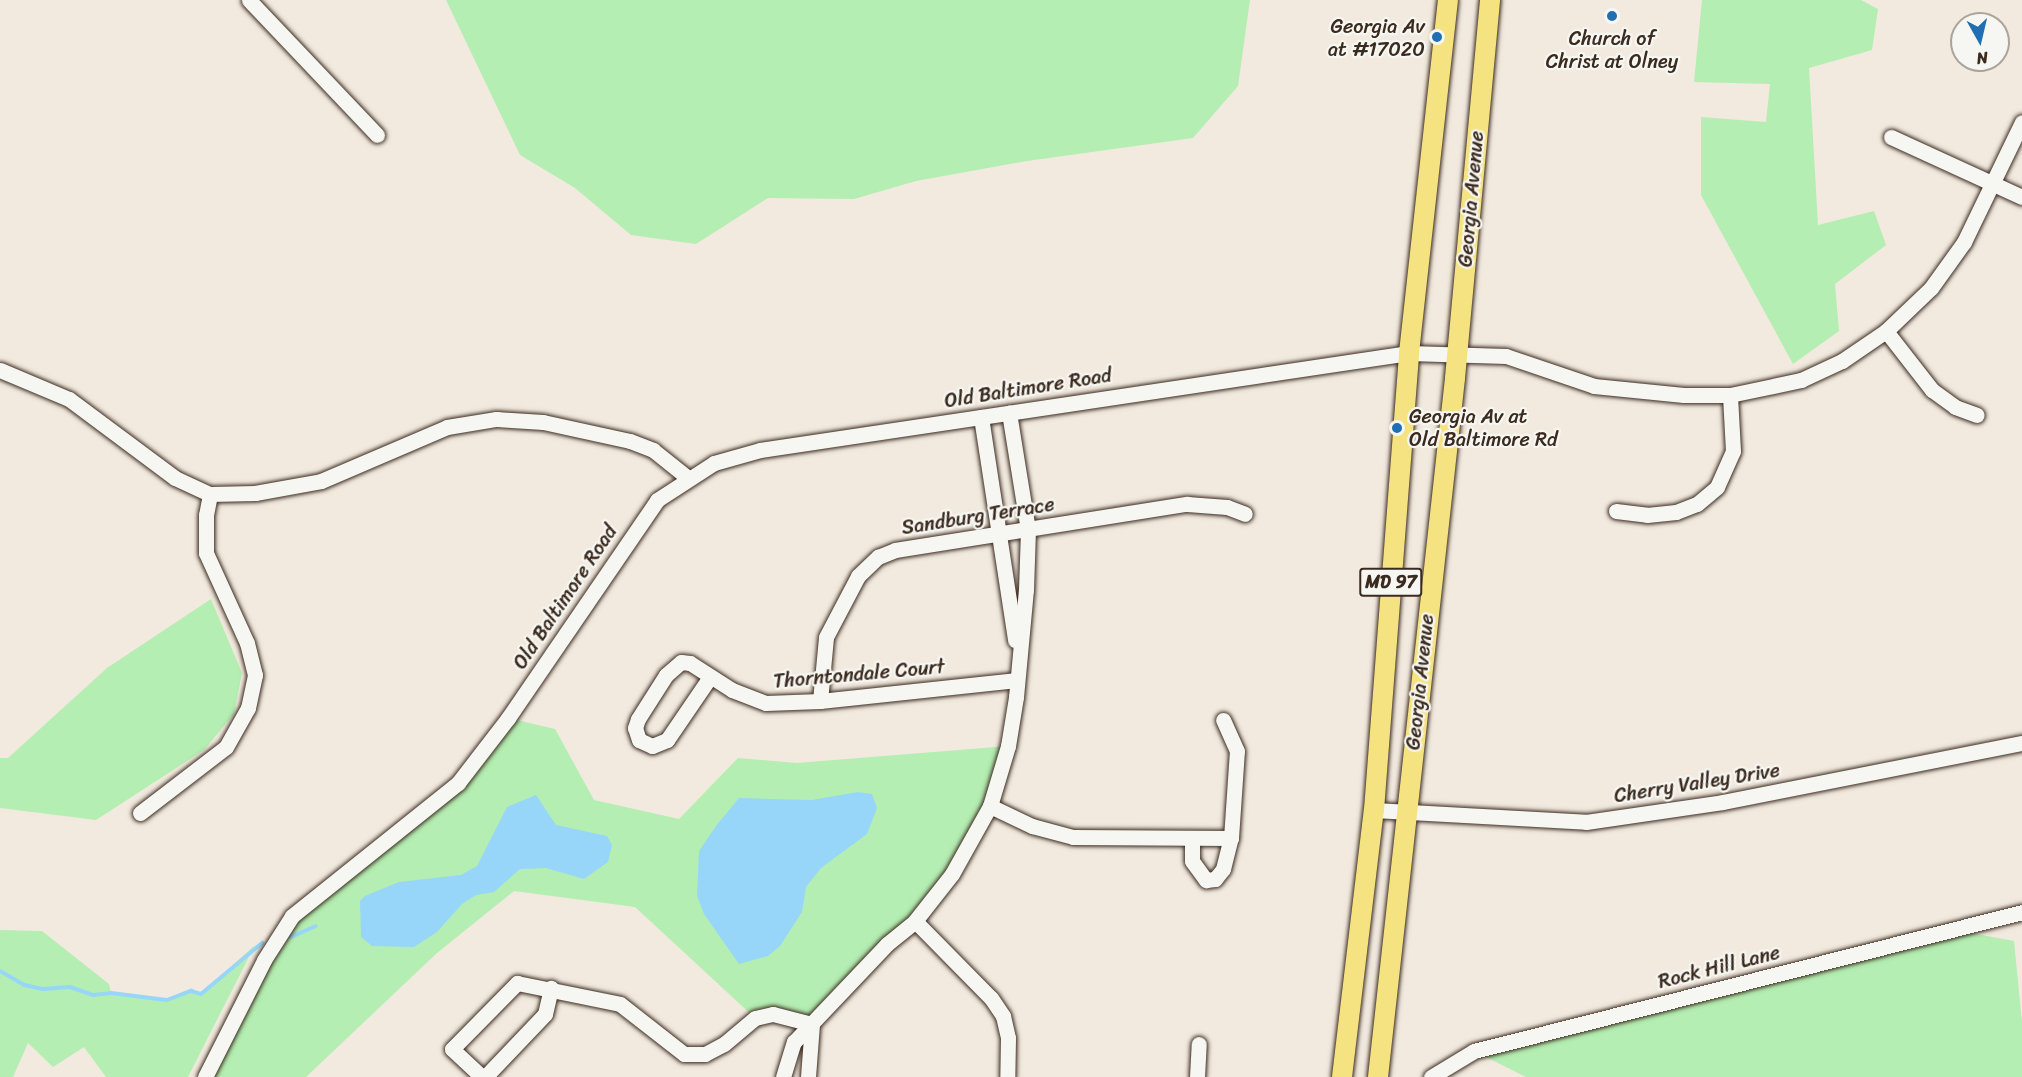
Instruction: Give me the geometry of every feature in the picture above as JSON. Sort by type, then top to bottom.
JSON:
[{"type":"main road","name":"Georgia Avenue","points":[[1342,1077],[1374,810],[1409,353],[1448,0]]},
{"type":"main road","name":"Georgia Avenue","points":[[1378,1077],[1457,352],[1490,0]]},
{"type":"street","points":[[249,0],[377,135]]},
{"type":"street","name":"Old Baltimore Road","points":[[206,1077],[264,960],[292,916],[458,783],[508,718],[657,500],[687,477],[714,463],[760,450],[1409,353],[1457,352],[1506,356],[1594,386],[1730,395],[1801,380],[1842,361],[1886,331],[1931,288],[1964,242],[2022,122]]},
{"type":"street","points":[[1891,137],[2022,196]]},
{"type":"street","points":[[1886,331],[1932,390],[1955,407],[1977,415]]},
{"type":"street","points":[[0,370],[69,399],[176,478],[210,494],[255,493],[321,481],[447,427],[496,419],[543,422],[630,441],[653,450],[687,477]]},
{"type":"street","points":[[1616,511],[1647,515],[1676,512],[1697,504],[1717,487],[1733,451],[1730,395]]},
{"type":"street","points":[[783,1077],[794,1042],[886,944],[915,921],[952,874],[990,806],[1008,746],[1017,680],[1028,530],[1009,413]]},
{"type":"street","points":[[981,417],[1018,653]]},
{"type":"street","points":[[140,813],[226,747],[248,708],[255,675],[247,643],[206,553],[206,515],[210,494]]},
{"type":"street","name":"Sandburg Terrace","points":[[820,701],[826,637],[847,592],[867,565],[895,550],[1187,504],[1227,507],[1245,514]]},
{"type":"street","name":"Thorntondale Court","points":[[710,677],[667,740],[652,746],[639,740],[635,728],[638,718],[675,666],[686,662],[732,690],[766,703],[820,701],[1017,680]]},
{"type":"street","points":[[1192,838],[1192,861],[1206,880],[1215,879],[1223,870],[1231,838],[1237,751],[1223,720]]},
{"type":"street","name":"Cherry Valley Drive","points":[[1374,810],[1532,821],[1632,816],[1723,802],[2022,743]]},
{"type":"street","points":[[990,806],[1032,826],[1073,837],[1231,838]]},
{"type":"street","name":"Rock Hill Lane","points":[[1431,1077],[1474,1051],[2022,912]]},
{"type":"street","points":[[915,921],[991,998],[1003,1016],[1008,1038],[1007,1077]]},
{"type":"street","points":[[551,988],[545,1014],[484,1077],[452,1049],[517,983],[551,988],[620,1004],[684,1054],[705,1054],[724,1044],[755,1018],[773,1014],[812,1024]]},
{"type":"street","points":[[808,1077],[812,1024]]},
{"type":"street","points":[[1197,1077],[1199,1044]]},
{"type":"green space","points":[[446,0],[1250,0],[1238,86],[1193,138],[1027,161],[916,181],[854,199],[768,198],[696,244],[631,235],[575,188],[520,155]]},
{"type":"green space","points":[[1702,0],[1861,0],[1878,9],[1872,50],[1809,68],[1818,225],[1874,211],[1886,245],[1835,284],[1839,331],[1793,364],[1701,195],[1701,117],[1766,122],[1770,84],[1694,82]]},
{"type":"green space","points":[[211,599],[242,673],[234,714],[204,750],[96,820],[0,808],[0,758],[8,758],[107,668]]},
{"type":"green space","points":[[508,718],[555,729],[594,800],[679,819],[738,758],[797,763],[1008,746],[990,806],[952,874],[812,1024],[755,1018],[635,907],[514,891],[437,953],[306,1077],[206,1077],[292,916],[423,814]]},
{"type":"green space","points":[[1949,929],[2014,941],[2022,1022],[2022,1077],[1526,1077],[1474,1051]]},
{"type":"green space","points":[[0,930],[42,931],[109,984],[111,993],[167,1000],[191,991],[201,994],[255,945],[188,1077],[106,1077],[84,1047],[53,1067],[28,1043],[13,1077],[0,1077]]},
{"type":"water","points":[[858,792],[872,794],[877,808],[867,834],[821,868],[806,887],[802,912],[780,946],[768,956],[739,964],[704,914],[697,896],[699,851],[716,826],[739,798],[812,800]]},
{"type":"water","points":[[536,795],[556,825],[607,836],[612,845],[608,862],[584,879],[546,868],[520,869],[494,892],[476,895],[462,904],[437,932],[414,947],[372,946],[361,937],[360,901],[365,896],[399,882],[461,875],[477,866],[507,807]]},
{"type":"waterway","points":[[291,937],[316,926]]},
{"type":"waterway","points":[[0,971],[24,985],[43,989],[70,987],[93,995],[111,993],[167,1000],[191,991],[201,994],[262,943]]},
{"type":"place","name":"Church of Christ at Olney","points":[[1612,16]]},
{"type":"place","name":"Georgia Av at #17020","points":[[1437,37]]},
{"type":"place","name":"Georgia Av at Old Baltimore Rd","points":[[1397,428]]}]
